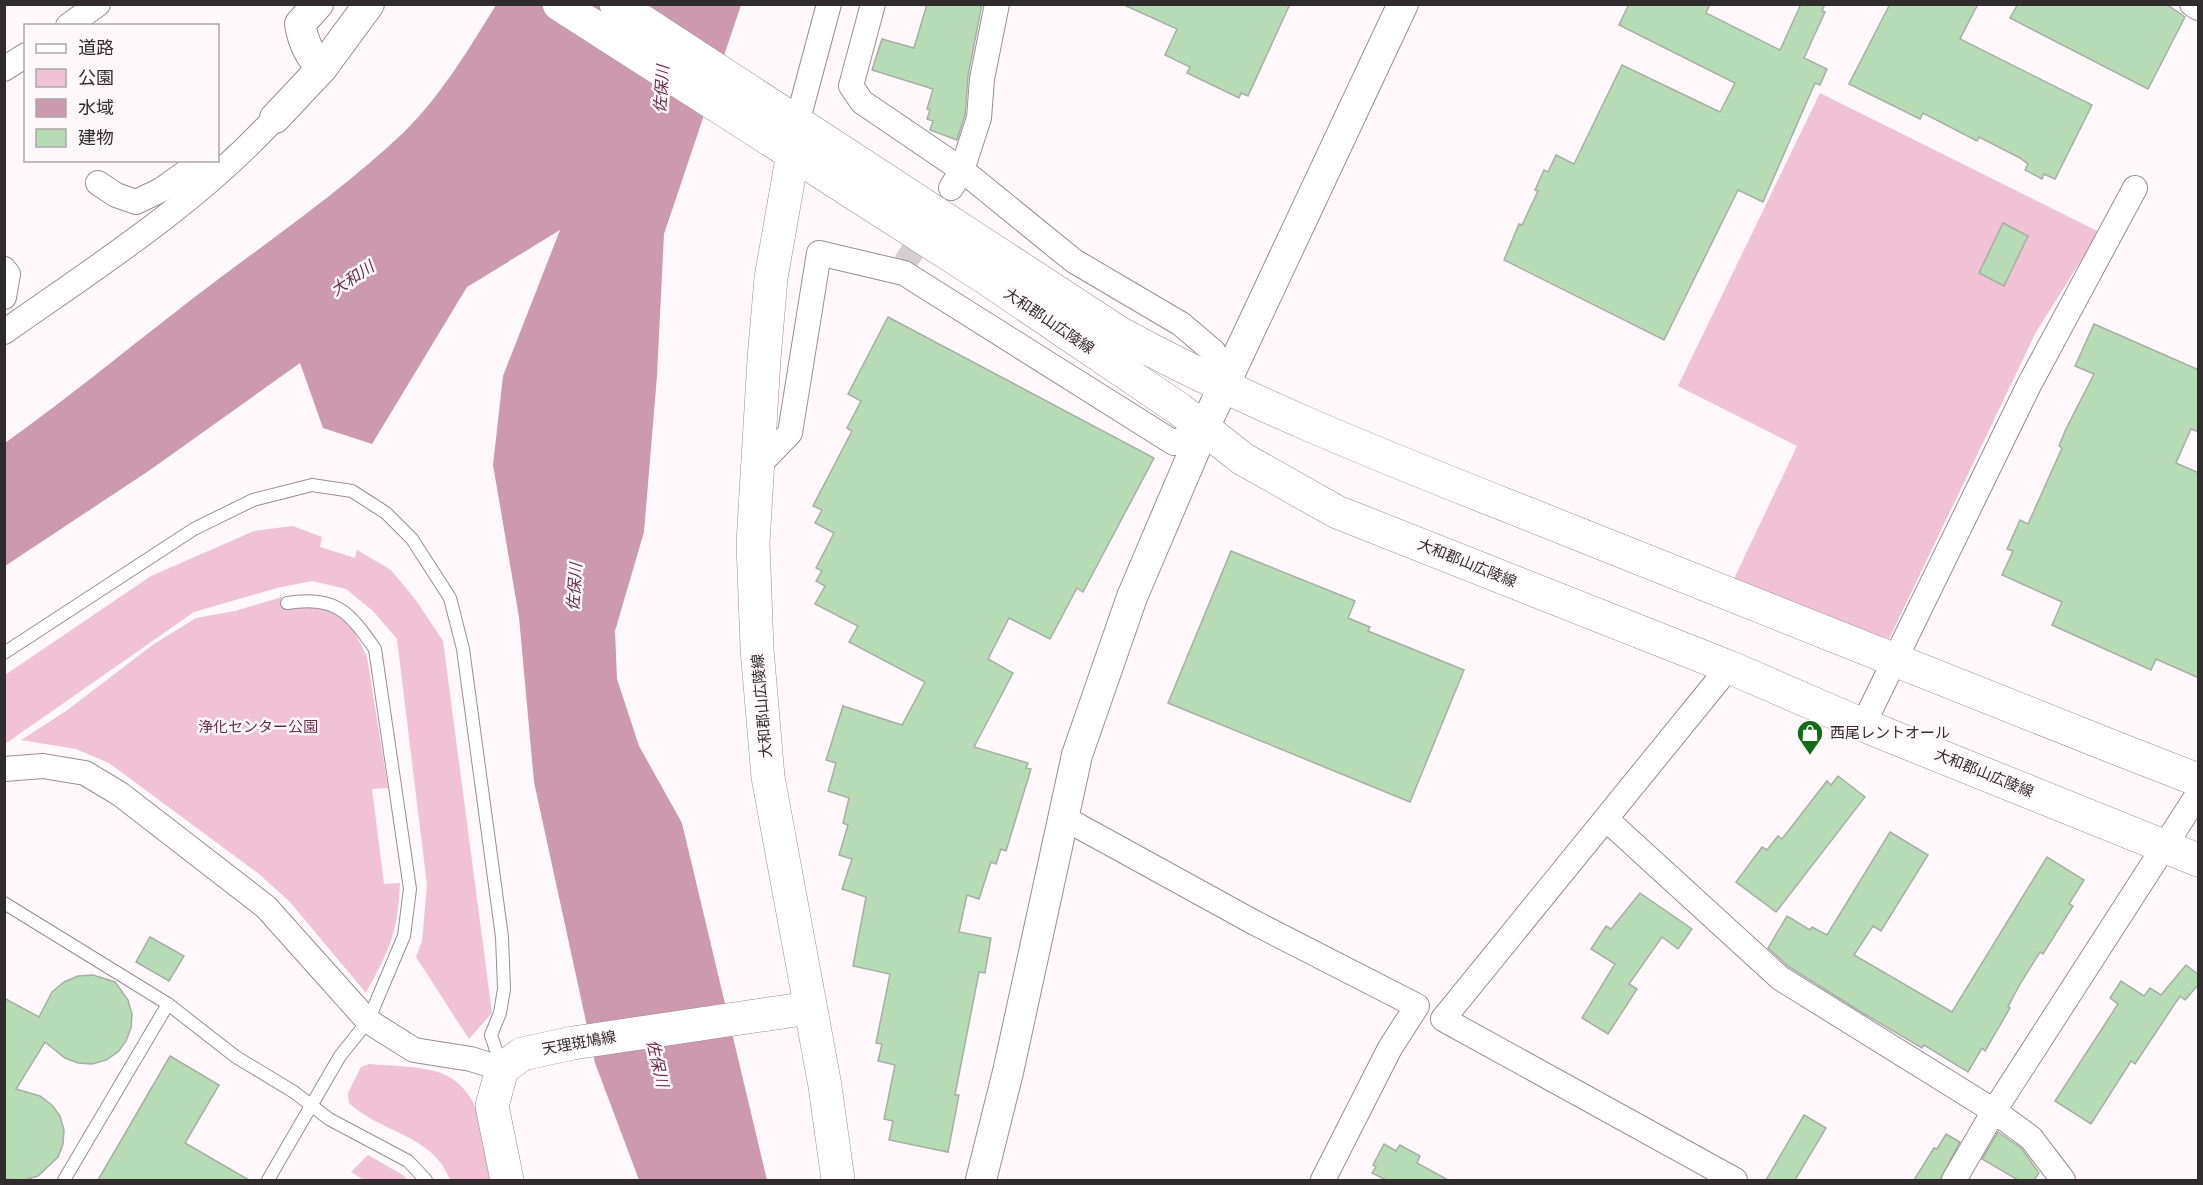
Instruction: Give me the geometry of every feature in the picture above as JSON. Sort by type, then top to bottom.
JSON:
[{"type":"main road","name":"大和郡山広陵線","points":[[559,4],[774,119],[1121,334],[1196,375],[1365,448],[1894,662],[2199,780]]},
{"type":"main road","name":"大和郡山広陵線","points":[[616,4],[774,119],[794,156],[986,278],[1204,428],[1243,459],[1337,512],[1729,667],[1863,725],[2199,860]]},
{"type":"main road","name":"大和郡山広陵線","points":[[774,119],[794,156],[771,278],[754,555],[757,649],[766,754],[809,1008],[825,1086],[838,1180]]},
{"type":"main road","name":"天理斑鳩線","points":[[502,1070],[522,1054],[573,1043],[809,1008]]},
{"type":"main road","points":[[502,1070],[492,1106],[507,1180]]},
{"type":"street","points":[[71,24],[98,4]]},
{"type":"street","points":[[318,4],[300,24],[302,40],[314,61],[322,68]]},
{"type":"street","points":[[4,332],[165,219],[275,118],[322,68],[369,4]]},
{"type":"street","points":[[774,119],[829,4]]},
{"type":"street","points":[[873,4],[851,86],[862,102],[957,179],[1074,261],[1181,324],[1214,352],[1224,387]]},
{"type":"street","points":[[957,179],[979,118],[982,79],[997,4]]},
{"type":"street","points":[[981,1180],[1008,1072],[1077,755],[1132,597],[1204,428],[1403,4]]},
{"type":"street","points":[[2192,4],[2199,8]]},
{"type":"street","points":[[4,69],[24,56]]},
{"type":"street","points":[[219,149],[262,118],[275,118]]},
{"type":"street","points":[[98,183],[116,195],[136,202],[162,190],[200,162]]},
{"type":"street","points":[[1863,725],[2029,385],[2135,188]]},
{"type":"street","points":[[758,466],[790,433],[819,253],[905,268],[1174,443],[1204,428]]},
{"type":"street","points":[[4,269],[8,274],[4,297]]},
{"type":"street","points":[[1729,667],[1443,1019],[1735,1180]]},
{"type":"street","points":[[4,769],[43,766],[85,774],[120,794],[266,907],[368,1021],[414,1050],[471,1059],[502,1070]]},
{"type":"street","points":[[1954,1180],[1994,1111],[2199,794]]},
{"type":"street","points":[[1064,818],[1418,1006],[1390,1048],[1323,1180]]},
{"type":"street","points":[[1606,819],[1780,978],[1994,1111],[2031,1138],[2063,1180]]},
{"type":"lane","points":[[4,653],[194,529],[253,500],[312,485],[352,491],[386,513],[412,539],[450,598],[463,649],[502,937],[504,989],[500,1013],[491,1035],[502,1070]]},
{"type":"lane","points":[[268,1180],[340,1056],[368,1021],[404,936],[411,889],[375,649],[359,626],[340,608],[312,599],[287,603]]},
{"type":"lane","points":[[4,903],[168,1004],[236,1057],[329,1119],[408,1161],[426,1180]]},
{"type":"lane","points":[[64,1180],[168,1004]]},
{"type":"green space","points":[[1820,93],[2099,232],[2036,332],[1889,639],[1731,585],[1797,446],[1678,386]]},
{"type":"green space","points":[[293,526],[322,537],[320,547],[355,558],[357,550],[391,570],[415,599],[443,641],[492,1013],[469,1039],[416,957],[422,941],[427,885],[397,639],[373,611],[346,589],[312,581],[277,588],[194,612],[5,744],[5,675],[151,576],[254,531]]},
{"type":"green space","name":"浄化センター公園","points":[[282,597],[283,608],[286,610],[313,605],[340,616],[354,631],[367,657],[388,788],[372,789],[384,884],[400,883],[397,915],[391,941],[366,993],[290,902],[259,874],[109,763],[76,749],[21,740],[66,711],[154,644],[196,618],[235,611]]},
{"type":"green space","points":[[369,1064],[430,1070],[453,1079],[473,1102],[479,1117],[493,1180],[450,1180],[432,1153],[406,1136],[362,1113],[349,1103],[348,1093],[361,1067]]},
{"type":"green space","points":[[368,1155],[403,1175],[407,1180],[364,1180],[351,1172]]},
{"type":"water","points":[[496,5],[741,5],[664,234],[657,376],[644,532],[615,631],[617,679],[639,746],[682,823],[767,1180],[639,1180],[595,1063],[534,782],[519,617],[493,465],[503,376],[560,230],[467,287],[372,444],[323,428],[300,363],[150,470],[5,566],[5,443],[321,202],[403,133],[430,104]]},
{"type":"building","points":[[927,4],[982,4],[968,76],[965,115],[957,140],[930,130],[933,121],[927,119],[930,110],[927,109],[933,89],[872,70],[882,39],[914,48]]},
{"type":"building","points":[[1122,4],[1290,4],[1248,96],[1241,93],[1239,98],[1187,73],[1190,67],[1165,55],[1177,29]]},
{"type":"building","points":[[1629,4],[1710,4],[1706,13],[1780,50],[1801,4],[1825,4],[1822,11],[1825,12],[1804,58],[1827,69],[1820,85],[1815,83],[1763,202],[1738,190],[1664,340],[1504,260],[1519,224],[1522,225],[1538,191],[1535,190],[1544,170],[1548,172],[1556,155],[1574,164],[1622,65],[1720,112],[1735,83],[1619,25]]},
{"type":"building","points":[[1890,4],[1978,4],[1960,39],[2092,105],[2055,179],[2044,174],[2042,179],[2025,170],[2028,164],[2020,158],[1979,137],[1977,141],[1923,113],[1920,119],[1849,84]]},
{"type":"building","points":[[2018,4],[2166,4],[2185,17],[2148,89],[2010,18]]},
{"type":"building","points":[[2003,223],[2028,236],[2004,286],[1979,273]]},
{"type":"building","points":[[888,317],[1154,458],[1083,592],[1077,588],[1050,639],[1009,618],[988,659],[1013,673],[974,747],[1028,763],[1026,768],[1031,769],[1006,851],[1001,849],[996,864],[991,862],[979,899],[967,895],[959,932],[991,938],[985,973],[979,972],[955,1095],[959,1095],[948,1152],[889,1140],[893,1121],[884,1119],[895,1065],[878,1061],[882,1044],[876,1043],[890,974],[853,966],[866,897],[842,889],[852,859],[839,855],[848,825],[843,823],[849,798],[828,791],[836,763],[826,760],[843,706],[902,725],[925,682],[849,642],[858,626],[815,604],[825,586],[816,581],[822,571],[816,568],[834,533],[815,523],[822,510],[813,506],[852,431],[847,428],[861,401],[848,394]]},
{"type":"building","points":[[2094,324],[2199,370],[2199,432],[2191,429],[2176,463],[2199,473],[2199,678],[2156,659],[2151,670],[2052,625],[2062,602],[2002,575],[2013,551],[2007,549],[2020,520],[2028,524],[2062,448],[2059,446],[2065,431],[2094,374],[2075,366]]},
{"type":"building","points":[[1231,551],[1355,601],[1348,618],[1370,627],[1368,631],[1464,670],[1410,802],[1168,703]]},
{"type":"building","points":[[1838,776],[1865,797],[1776,912],[1736,882],[1762,847],[1767,850],[1778,836],[1782,839],[1827,781],[1831,785]]},
{"type":"building","points":[[1890,832],[1928,855],[1881,931],[1873,926],[1854,955],[1952,1012],[2047,857],[2084,880],[2069,904],[2073,906],[2043,954],[2040,952],[2020,984],[2008,1007],[2010,1008],[1985,1051],[1982,1048],[1968,1072],[1924,1045],[1922,1048],[1861,1012],[1789,967],[1768,948],[1787,916],[1810,930],[1812,927],[1827,935]]},
{"type":"building","points":[[1640,893],[1692,929],[1678,949],[1662,937],[1629,984],[1637,989],[1608,1034],[1582,1018],[1615,964],[1591,949],[1606,926],[1611,929]]},
{"type":"building","points":[[150,937],[184,956],[169,981],[136,962]]},
{"type":"building","points":[[2186,965],[2199,975],[2199,984],[2185,1000],[2180,996],[2135,1064],[2131,1061],[2091,1124],[2055,1101],[2118,1004],[2110,998],[2121,981],[2144,996],[2150,988],[2161,995]]},
{"type":"building","points":[[93,975],[115,982],[128,1000],[132,1014],[131,1028],[126,1041],[118,1052],[106,1060],[92,1064],[78,1063],[65,1058],[45,1042],[16,1089],[40,1096],[52,1105],[60,1116],[64,1130],[63,1144],[58,1157],[38,1176],[24,1180],[4,1179],[4,998],[39,1017],[52,992],[64,982],[78,976]]},
{"type":"building","points":[[170,1056],[219,1085],[185,1143],[249,1180],[98,1180]]},
{"type":"building","points":[[1804,1115],[1826,1128],[1795,1180],[1766,1180]]},
{"type":"building","points":[[1998,1132],[2021,1148],[2039,1173],[2034,1180],[2018,1180],[1982,1159]]},
{"type":"building","points":[[1946,1134],[1960,1142],[1940,1180],[1914,1180],[1934,1148],[1937,1149]]},
{"type":"building","points":[[1384,1144],[1396,1151],[1400,1145],[1420,1156],[1417,1163],[1448,1180],[1386,1180],[1372,1173],[1376,1167],[1373,1165]]},
{"type":"tunnel","points":[[905,263],[930,223]]},
{"type":"place","name":"西尾レントオール","points":[[1810,756]]},
{"type":"water label","name":"佐保川","points":[[661,89]]},
{"type":"water label","name":"大和川","points":[[352,278]]},
{"type":"water label","name":"佐保川","points":[[574,587]]},
{"type":"water label","name":"佐保川","points":[[658,1063]]}]
